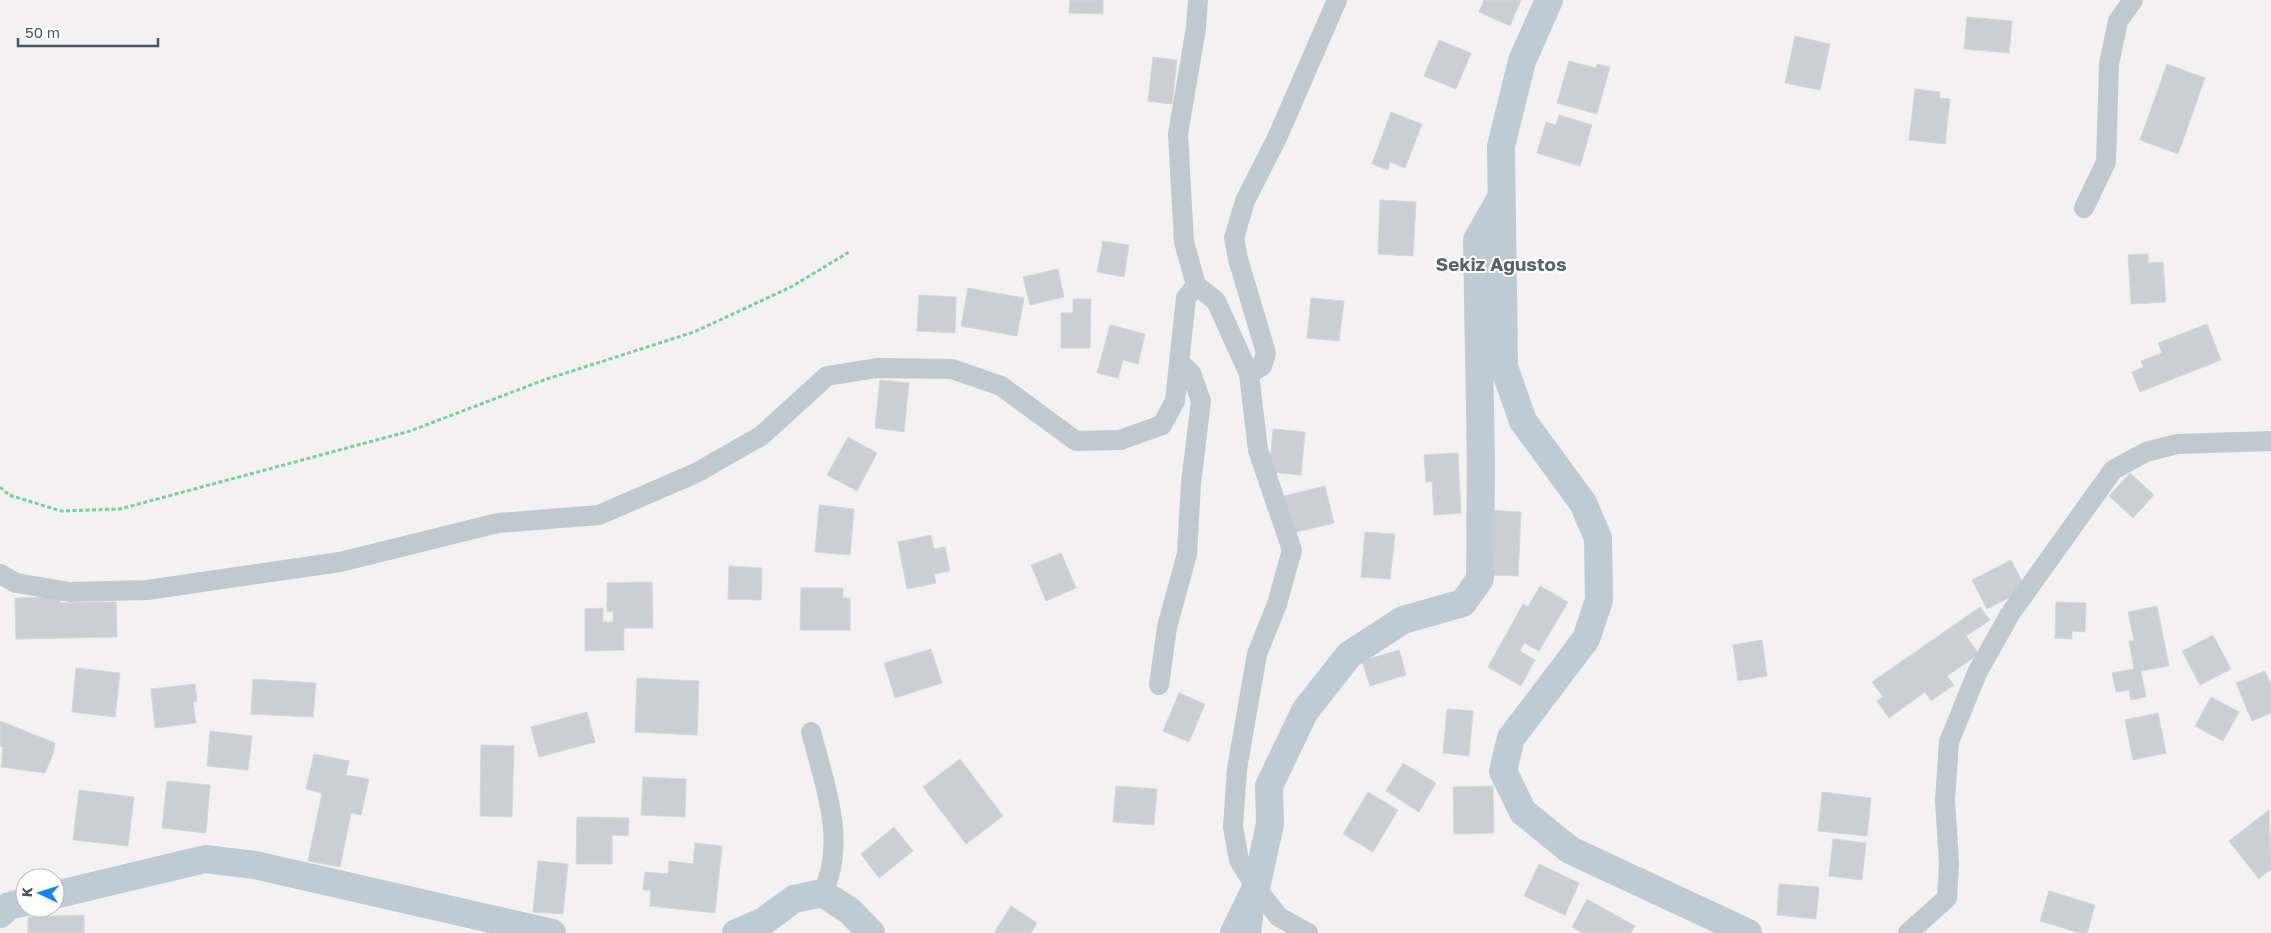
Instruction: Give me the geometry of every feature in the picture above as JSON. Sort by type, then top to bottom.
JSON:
[{"type":"street","points":[[1198,0],[1196,28],[1178,134],[1184,242],[1196,285],[1216,301],[1249,374],[1258,450],[1292,550],[1277,604],[1257,654],[1237,769],[1233,826],[1239,860],[1278,925],[1308,933]]},
{"type":"street","points":[[1249,374],[1262,366],[1266,353],[1238,259],[1234,238],[1245,200],[1277,138],[1337,0]]},
{"type":"street","points":[[1549,0],[1522,61],[1501,146],[1504,367],[1523,421],[1582,503],[1598,538],[1599,600],[1586,639],[1511,738],[1503,771],[1523,812],[1570,850],[1748,933]]},
{"type":"street","points":[[2084,208],[2106,162],[2109,64],[2118,21],[2133,0]]},
{"type":"street","points":[[1251,933],[1256,888],[1270,824],[1269,786],[1305,711],[1349,655],[1403,620],[1463,603],[1480,579],[1481,463],[1477,240],[1501,197]]},
{"type":"street","points":[[0,574],[16,583],[70,592],[147,590],[340,562],[498,523],[599,515],[696,472],[761,436],[827,376],[877,368],[952,369],[1001,386],[1076,441],[1120,440],[1162,425],[1175,401],[1186,298],[1196,285]]},
{"type":"street","points":[[1159,686],[1167,627],[1187,554],[1191,483],[1201,401],[1191,373],[1179,362]]},
{"type":"street","points":[[1908,933],[1947,898],[1949,863],[1945,800],[1949,742],[1977,673],[2010,614],[2113,470],[2146,452],[2177,444],[2271,441]]},
{"type":"street","points":[[810,732],[828,797],[834,848],[830,878],[822,893]]},
{"type":"street","points":[[65,893],[205,859],[255,865],[552,933]]},
{"type":"street","points":[[1234,933],[1256,888]]},
{"type":"street","points":[[736,933],[764,921],[794,899],[822,893],[850,911],[871,933]]},
{"type":"path","points":[[0,487],[9,495],[61,510],[120,509],[401,434],[544,380],[694,332],[791,287],[849,252]]},
{"type":"building","points":[[1070,0],[1103,0],[1103,14],[1069,13]]},
{"type":"building","points":[[1484,0],[1521,0],[1510,26],[1479,12]]},
{"type":"building","points":[[1967,17],[2012,21],[2009,53],[1964,49]]},
{"type":"building","points":[[1795,36],[1830,44],[1820,90],[1785,83]]},
{"type":"building","points":[[1439,40],[1471,53],[1456,89],[1424,76]]},
{"type":"building","points":[[1153,57],[1177,60],[1172,104],[1148,101]]},
{"type":"building","points":[[1569,61],[1596,68],[1597,64],[1610,67],[1597,114],[1557,103]]},
{"type":"building","points":[[2167,64],[2205,78],[2178,154],[2140,140]]},
{"type":"building","points":[[1915,89],[1940,92],[1939,98],[1950,99],[1945,144],[1909,140]]},
{"type":"building","points":[[1391,112],[1422,124],[1405,168],[1390,162],[1388,170],[1372,164]]},
{"type":"building","points":[[1559,115],[1592,125],[1580,166],[1537,153],[1546,122],[1556,125]]},
{"type":"building","points":[[1380,200],[1416,202],[1413,256],[1378,254]]},
{"type":"building","points":[[1103,241],[1129,245],[1124,277],[1097,272]]},
{"type":"building","points":[[2148,254],[2148,263],[2163,262],[2166,302],[2131,304],[2128,255]]},
{"type":"building","points":[[1058,269],[1064,297],[1030,305],[1023,277]]},
{"type":"building","points":[[968,288],[1024,298],[1017,336],[961,326]]},
{"type":"building","points":[[919,295],[956,297],[955,333],[917,331]]},
{"type":"building","points":[[1311,298],[1344,301],[1339,341],[1307,338]]},
{"type":"building","points":[[1073,299],[1091,299],[1090,348],[1061,348],[1061,313],[1073,313]]},
{"type":"building","points":[[2207,324],[2221,360],[2140,392],[2132,372],[2144,367],[2141,361],[2162,353],[2158,343]]},
{"type":"building","points":[[1110,325],[1145,334],[1138,364],[1123,360],[1118,378],[1097,373]]},
{"type":"building","points":[[880,380],[909,383],[904,432],[875,428]]},
{"type":"building","points":[[1273,429],[1305,432],[1301,475],[1269,472]]},
{"type":"building","points":[[848,437],[877,453],[857,491],[827,475]]},
{"type":"building","points":[[1458,453],[1461,513],[1434,515],[1432,481],[1426,482],[1424,455]]},
{"type":"building","points":[[2130,473],[2154,495],[2133,518],[2109,496]]},
{"type":"building","points":[[1325,486],[1334,523],[1296,532],[1284,496]]},
{"type":"building","points":[[819,505],[854,509],[850,555],[815,552]]},
{"type":"building","points":[[1488,510],[1521,512],[1518,576],[1493,575],[1494,552],[1486,552]]},
{"type":"building","points":[[1365,532],[1395,534],[1390,579],[1361,577]]},
{"type":"building","points":[[931,535],[934,549],[945,547],[950,571],[934,574],[936,583],[907,589],[898,542]]},
{"type":"building","points":[[1061,553],[1076,588],[1046,601],[1031,565]]},
{"type":"building","points":[[2011,560],[2026,589],[1987,609],[1972,580]]},
{"type":"building","points":[[729,566],[762,568],[761,600],[728,599]]},
{"type":"building","points":[[652,582],[653,628],[624,628],[624,650],[585,651],[585,609],[603,608],[603,622],[613,622],[613,611],[607,612],[607,583]]},
{"type":"building","points":[[1540,586],[1568,602],[1539,651],[1524,643],[1520,651],[1535,660],[1521,686],[1488,667],[1523,604],[1528,607]]},
{"type":"building","points":[[801,588],[843,588],[843,598],[850,598],[850,630],[800,630]]},
{"type":"building","points":[[60,597],[60,603],[116,602],[117,637],[16,639],[15,598]]},
{"type":"building","points":[[2056,602],[2086,603],[2085,632],[2072,631],[2072,639],[2055,638]]},
{"type":"building","points":[[2157,606],[2169,666],[2141,671],[2146,697],[2131,700],[2129,690],[2116,692],[2112,673],[2134,669],[2129,641],[2134,641],[2128,612]]},
{"type":"building","points":[[1980,607],[1990,620],[1966,636],[1979,654],[1947,676],[1954,685],[1931,701],[1925,692],[1889,718],[1877,701],[1883,697],[1872,682]]},
{"type":"building","points":[[2213,635],[2231,669],[2200,685],[2182,651]]},
{"type":"building","points":[[1762,640],[1767,676],[1738,681],[1733,645]]},
{"type":"building","points":[[931,649],[942,683],[895,698],[884,663]]},
{"type":"building","points":[[1399,650],[1406,675],[1370,686],[1362,661]]},
{"type":"building","points":[[76,668],[120,673],[115,717],[72,712]]},
{"type":"building","points":[[2265,671],[2271,685],[2271,713],[2252,721],[2236,683]]},
{"type":"building","points":[[637,678],[699,681],[697,735],[635,732]]},
{"type":"building","points":[[253,679],[316,683],[313,717],[251,714]]},
{"type":"building","points":[[195,684],[197,701],[193,702],[196,723],[155,728],[151,689]]},
{"type":"building","points":[[1179,693],[1205,704],[1189,742],[1163,731]]},
{"type":"building","points":[[2211,697],[2239,712],[2223,741],[2195,726]]},
{"type":"building","points":[[1447,709],[1473,711],[1469,756],[1443,753]]},
{"type":"building","points":[[587,712],[595,742],[539,757],[531,727]]},
{"type":"building","points":[[2158,713],[2166,753],[2133,760],[2125,720]]},
{"type":"building","points":[[0,721],[55,743],[53,754],[45,773],[1,767],[3,747],[0,746]]},
{"type":"building","points":[[210,731],[252,736],[248,770],[207,766]]},
{"type":"building","points":[[481,745],[514,746],[512,817],[480,816]]},
{"type":"building","points":[[314,754],[349,761],[346,775],[369,779],[361,815],[351,813],[340,867],[308,861],[322,793],[306,789]]},
{"type":"building","points":[[960,759],[1003,816],[966,844],[923,787]]},
{"type":"building","points":[[1403,763],[1436,783],[1419,812],[1386,791]]},
{"type":"building","points":[[643,777],[686,779],[685,817],[641,815]]},
{"type":"building","points":[[167,781],[210,785],[206,833],[162,828]]},
{"type":"building","points":[[1116,786],[1157,789],[1154,825],[1113,822]]},
{"type":"building","points":[[1493,786],[1494,833],[1454,834],[1453,787]]},
{"type":"building","points":[[79,790],[134,797],[128,846],[73,840]]},
{"type":"building","points":[[1368,792],[1398,810],[1373,852],[1343,834]]},
{"type":"building","points":[[1822,792],[1871,798],[1867,836],[1818,831]]},
{"type":"building","points":[[2269,810],[2271,869],[2259,879],[2229,841]]},
{"type":"building","points":[[577,817],[629,818],[628,836],[612,835],[612,864],[576,864]]},
{"type":"building","points":[[894,827],[913,851],[879,878],[861,854]]},
{"type":"building","points":[[1833,839],[1866,843],[1862,880],[1829,876]]},
{"type":"building","points":[[695,843],[722,846],[715,913],[650,906],[651,890],[643,890],[645,872],[668,874],[669,861],[693,864]]},
{"type":"building","points":[[538,861],[568,864],[563,914],[533,912]]},
{"type":"building","points":[[1539,864],[1579,883],[1565,915],[1524,896]]},
{"type":"building","points":[[1779,884],[1819,887],[1816,919],[1777,915]]},
{"type":"building","points":[[2049,891],[2095,905],[2087,933],[2080,933],[2040,921]]},
{"type":"building","points":[[1587,899],[1635,926],[1631,933],[1583,933],[1572,927]]},
{"type":"building","points":[[1011,906],[1037,923],[1031,933],[994,933]]},
{"type":"building","points":[[84,915],[84,933],[28,933],[28,918],[65,918],[65,916]]},
{"type":"district","name":"Sekiz Ağustos","points":[[1501,263]]}]
